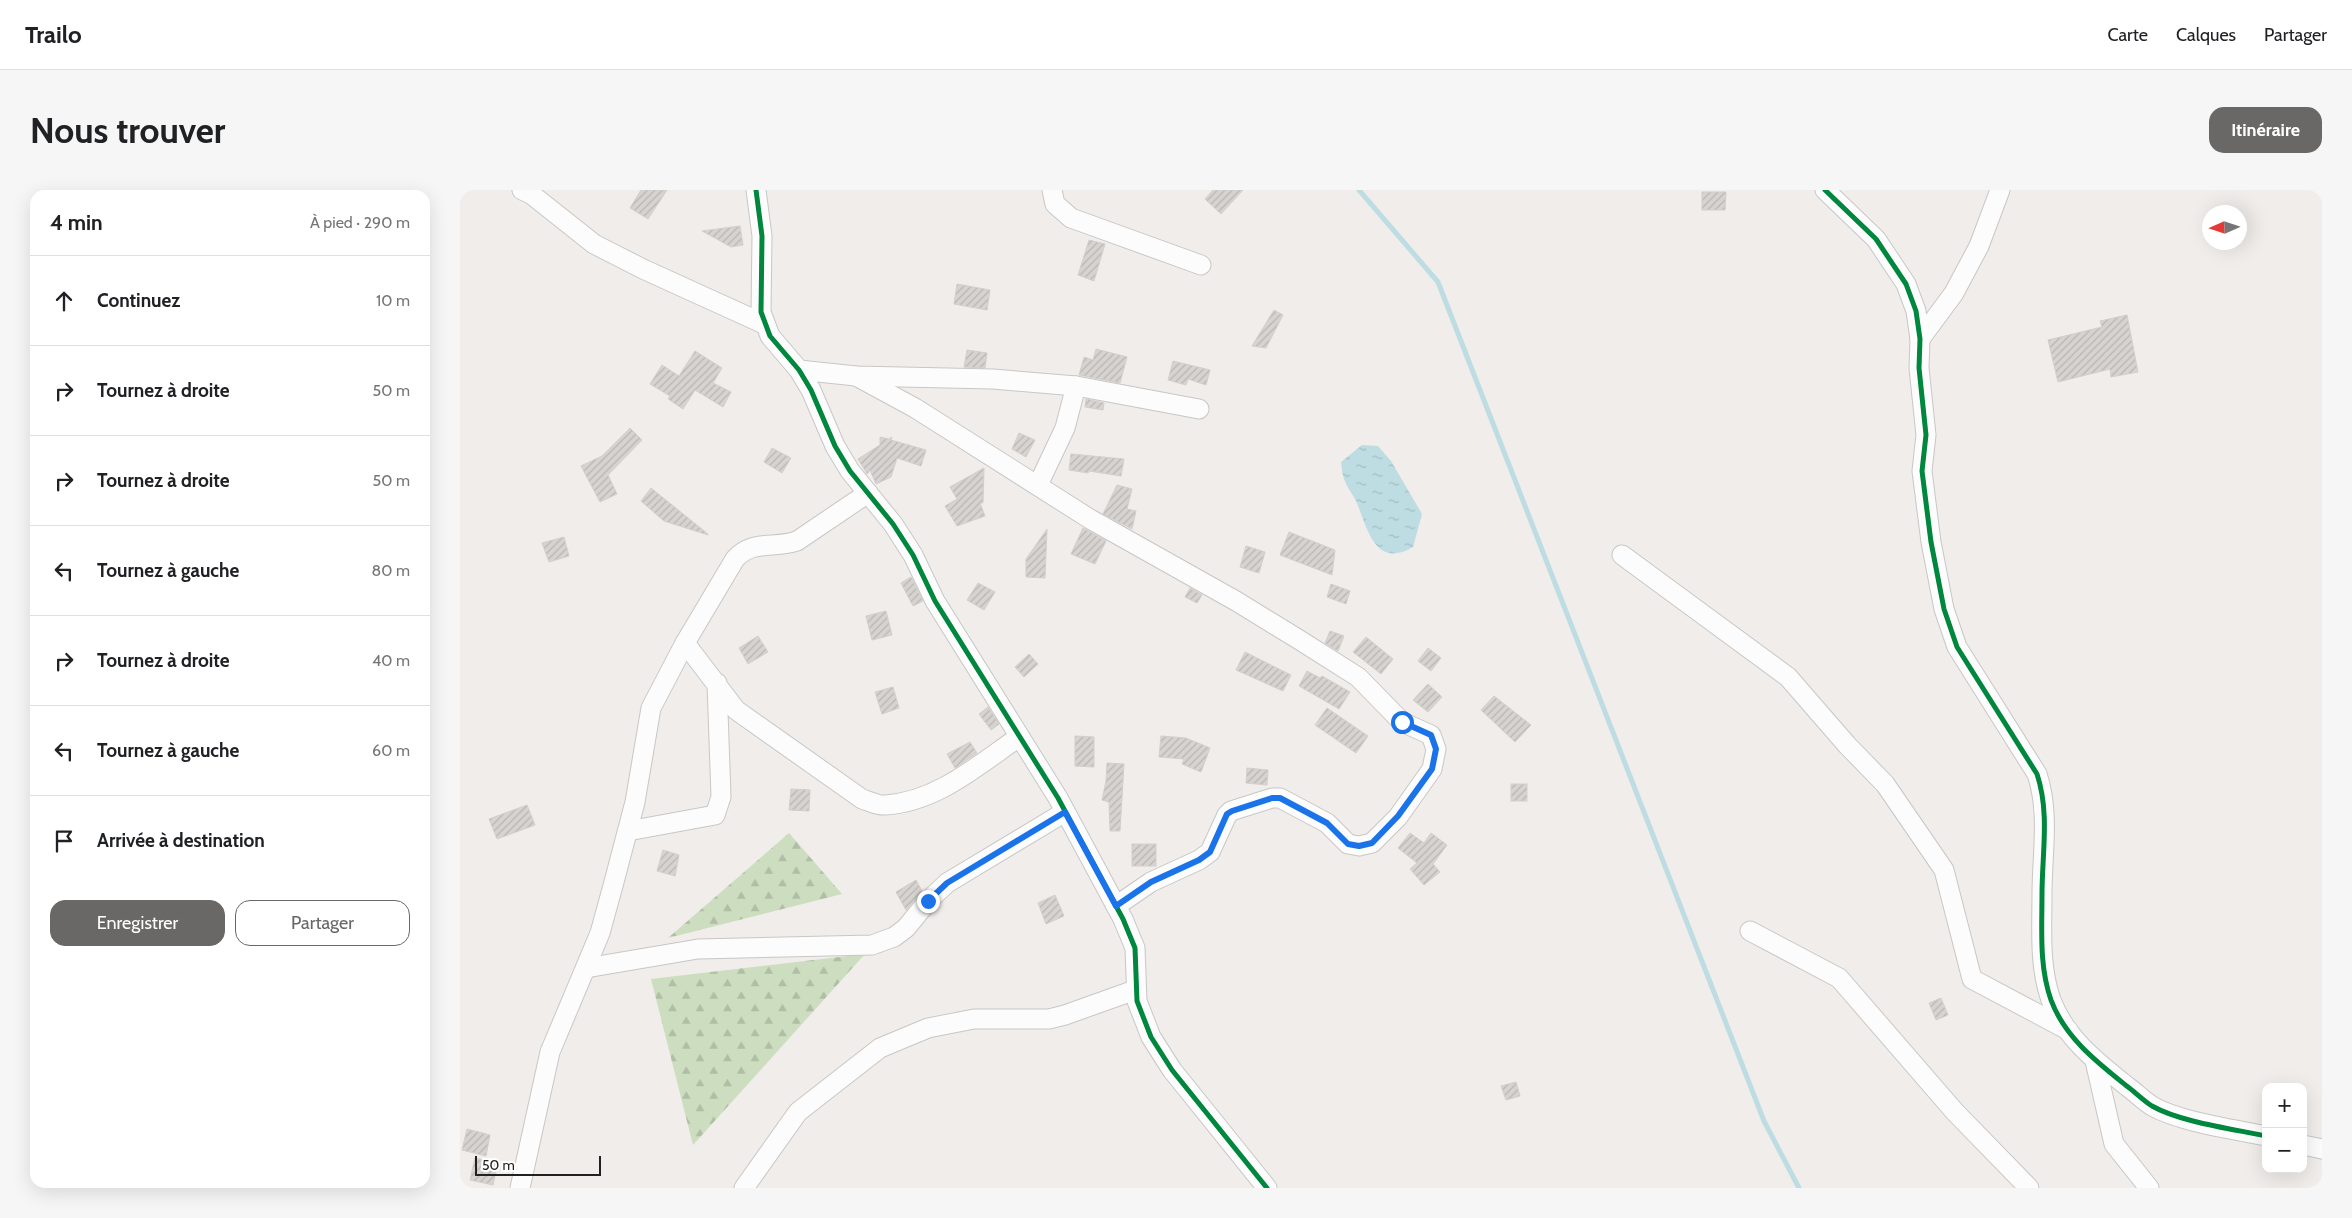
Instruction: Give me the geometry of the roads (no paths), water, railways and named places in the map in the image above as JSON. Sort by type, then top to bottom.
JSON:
[{"type":"street","points":[[522,190],[531,194],[594,244],[643,270],[764,324]]},
{"type":"street","points":[[756,190],[762,236],[761,312],[770,336],[799,370],[811,390],[835,446],[850,471],[893,524],[912,555],[935,601],[1065,812],[1132,935],[1135,948],[1135,990],[1144,1024],[1172,1070],[1267,1188]]},
{"type":"street","points":[[1052,190],[1055,204],[1071,218],[1201,265]]},
{"type":"street","points":[[1825,190],[1876,239],[1906,284],[1916,311],[1920,339],[1919,368],[1926,435],[1922,471],[1931,542],[1944,609],[1957,647],[2037,774],[2043,792],[2045,821],[2042,874],[2042,960],[2051,1000],[2078,1044],[2094,1061],[2152,1106],[2189,1119],[2262,1135]]},
{"type":"street","points":[[1920,339],[1954,294],[1979,246],[2000,190]]},
{"type":"street","points":[[799,370],[856,376],[993,379],[1076,386],[1199,409]]},
{"type":"street","points":[[856,376],[915,408],[1090,519],[1236,601],[1358,677],[1402,722],[1431,735],[1436,749],[1432,769],[1398,816],[1372,843],[1359,846],[1348,844],[1327,823],[1280,798],[1272,798],[1227,814],[1210,852],[1199,860],[1151,882],[1116,906]]},
{"type":"street","points":[[1038,485],[1065,428],[1076,386]]},
{"type":"street","points":[[520,1188],[550,1052],[600,933],[628,831],[635,802],[651,708],[684,643],[735,559],[743,550],[750,547],[786,545],[797,541],[868,493]]},
{"type":"street","points":[[1622,555],[1788,677],[1847,745],[1885,784],[1944,870],[1972,979],[2069,1031]]},
{"type":"street","points":[[684,643],[717,683],[736,710],[862,799],[883,806],[940,791],[1019,737]]},
{"type":"street","points":[[628,831],[714,815],[721,797],[717,683]]},
{"type":"street","points":[[586,968],[698,949],[872,944],[894,937],[906,928],[928,901],[947,883],[1065,812]]},
{"type":"street","points":[[1750,931],[1838,978],[1955,1112],[2029,1188]]},
{"type":"street","points":[[744,1188],[798,1112],[880,1048],[928,1028],[974,1019],[1049,1019],[1135,990]]},
{"type":"street","points":[[2094,1061],[2114,1144],[2149,1188]]},
{"type":"street","points":[[2307,1145],[2322,1149]]},
{"type":"water","points":[[1362,445],[1378,446],[1391,461],[1422,514],[1413,547],[1400,553],[1389,553],[1381,549],[1374,542],[1344,479],[1341,462]]},
{"type":"waterway","points":[[1359,190],[1438,282],[1764,1121],[1799,1188]]}]
